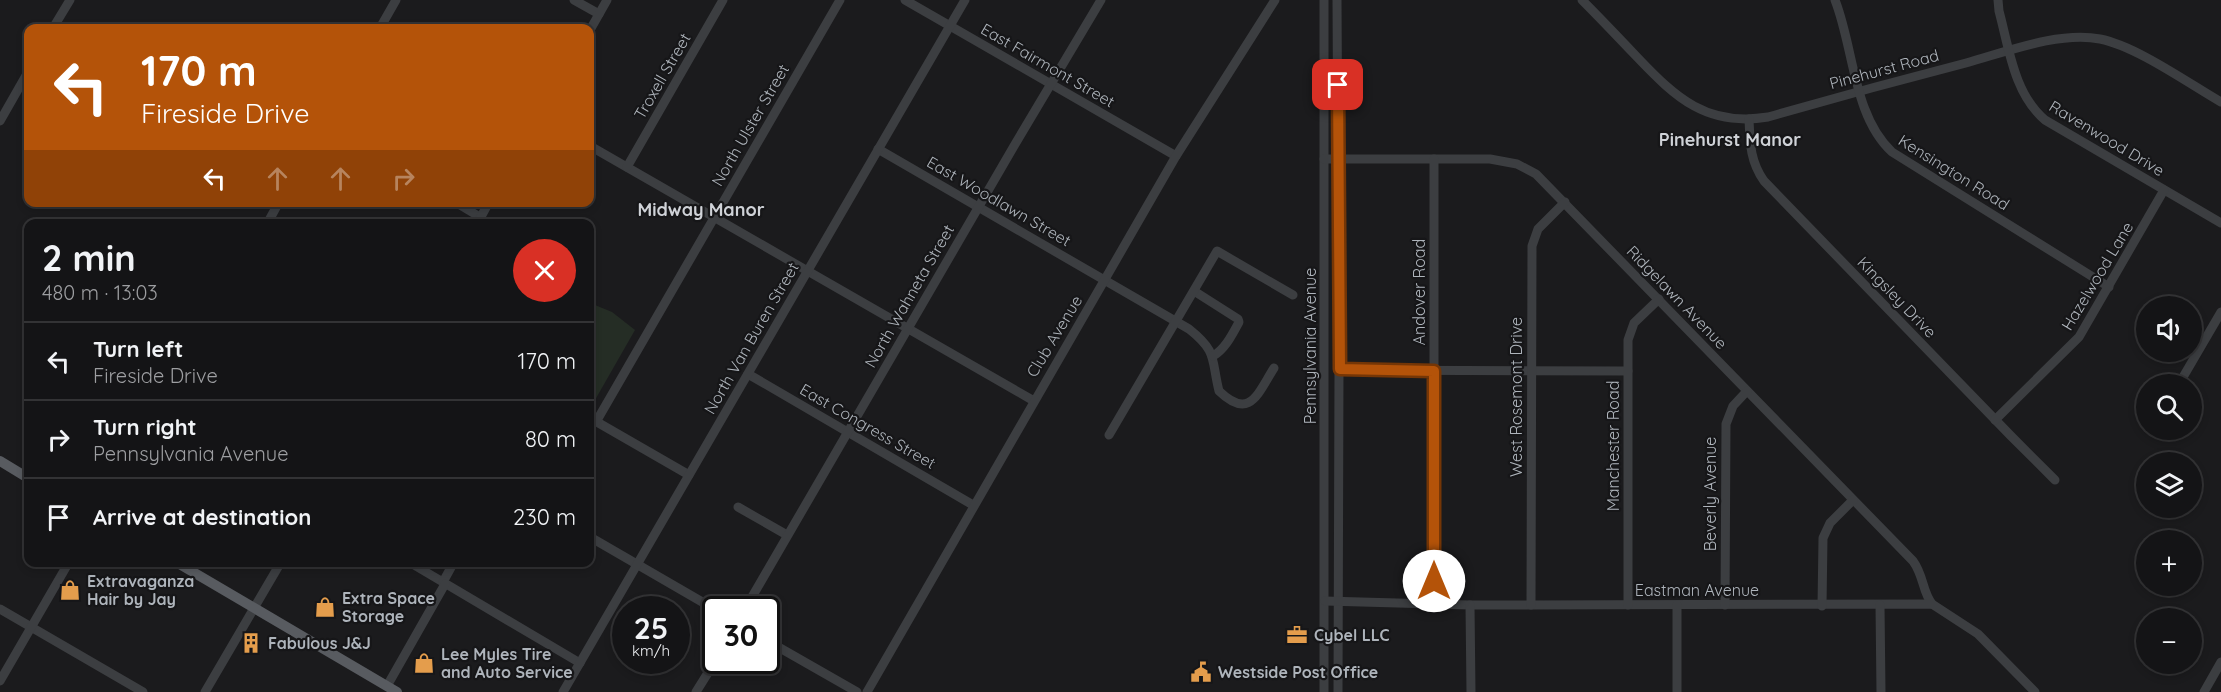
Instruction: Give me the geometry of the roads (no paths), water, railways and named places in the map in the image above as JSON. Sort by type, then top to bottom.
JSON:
[{"type":"main road","points":[[0,462],[24,476]]},
{"type":"main road","points":[[184,567],[386,689]]},
{"type":"street","points":[[55,24],[70,0]]},
{"type":"street","points":[[384,24],[396,0]]},
{"type":"street","points":[[574,0],[599,14]]},
{"type":"street","points":[[593,24],[607,0]]},
{"type":"street","name":"Troxell Street","points":[[627,166],[723,0]]},
{"type":"street","name":"North Ulster Street","points":[[594,418],[840,0]]},
{"type":"street","name":"East Fairmont Street","points":[[905,0],[1176,156]]},
{"type":"street","name":"North Van Buren Street","points":[[563,692],[965,0]]},
{"type":"street","name":"North Wahneta Street","points":[[752,596],[1101,0]]},
{"type":"street","name":"Club Avenue","points":[[867,692],[1176,156],[1275,0]]},
{"type":"street","name":"Pennsylvania Avenue","points":[[1324,0],[1324,692]]},
{"type":"street","name":"Pennsylvania Avenue","points":[[1336,0],[1340,369],[1338,692]]},
{"type":"street","name":"Pinehurst Road","points":[[1582,0],[1660,81],[1684,101],[1719,116],[1749,119],[1768,117],[2010,51],[2070,37],[2107,40],[2133,51],[2221,102]]},
{"type":"street","name":"Kensington Road","points":[[1835,0],[1869,122],[1875,134],[1892,152],[2109,287]]},
{"type":"street","name":"Ravenwood Drive","points":[[1998,0],[1999,11],[2022,91],[2036,113],[2221,223]]},
{"type":"street","points":[[0,121],[24,79]]},
{"type":"street","name":"Kingsley Drive","points":[[1749,119],[1751,152],[1764,181],[2055,480]]},
{"type":"street","points":[[594,148],[1034,401]]},
{"type":"street","name":"East Woodlawn Street","points":[[878,149],[1176,321],[1197,336],[1213,356]]},
{"type":"street","name":"Ridgelawn Avenue","points":[[1324,159],[1490,159],[1517,164],[1536,174],[1918,567],[1932,604]]},
{"type":"street","name":"Andover Road","points":[[1434,159],[1434,605]]},
{"type":"street","name":"Hazelwood Lane","points":[[1995,420],[2074,343],[2164,190]]},
{"type":"street","name":"West Rosemont Drive","points":[[1531,605],[1532,246],[1538,229],[1565,202]]},
{"type":"street","points":[[462,207],[478,219]]},
{"type":"street","points":[[1109,435],[1217,251],[1293,295]]},
{"type":"street","points":[[1194,291],[1238,319],[1239,322],[1222,351],[1213,356],[1219,391],[1233,402],[1243,405],[1252,402],[1274,368]]},
{"type":"street","name":"Manchester Road","points":[[1628,605],[1628,340],[1634,323],[1659,299]]},
{"type":"street","points":[[2185,374],[2221,312]]},
{"type":"street","points":[[1340,369],[1628,371]]},
{"type":"street","name":"East Congress Street","points":[[748,374],[974,505]]},
{"type":"street","name":"Beverly Avenue","points":[[1725,605],[1726,424],[1733,406],[1747,391]]},
{"type":"street","points":[[594,421],[689,475]]},
{"type":"street","points":[[1822,606],[1823,538],[1830,523],[1853,500]]},
{"type":"street","points":[[738,507],[787,535]]},
{"type":"street","points":[[594,539],[702,602]]},
{"type":"street","points":[[0,681],[66,567]]},
{"type":"street","points":[[205,692],[278,567]]},
{"type":"street","points":[[417,567],[580,663]]},
{"type":"street","points":[[386,689],[452,567]]},
{"type":"street","name":"Eastman Avenue","points":[[1325,601],[1434,605],[1932,604]]},
{"type":"street","points":[[1932,604],[1978,634],[2035,692]]},
{"type":"street","points":[[1470,605],[1471,692]]},
{"type":"street","points":[[1677,605],[1677,692]]},
{"type":"street","points":[[1880,605],[1881,692]]},
{"type":"street","points":[[0,609],[143,692]]},
{"type":"street","points":[[780,648],[857,692]]},
{"type":"street","points":[[2204,692],[2221,662]]},
{"type":"street","points":[[696,692],[707,674]]},
{"type":"place","name":"Extravaganza Hair by Jay","points":[[70,590]]},
{"type":"place","name":"Extra Space Storage","points":[[325,607]]},
{"type":"place","name":"Cybel LLC","points":[[1297,635]]},
{"type":"place","name":"Fabulous J&J","points":[[251,643]]},
{"type":"place","name":"Lee Myles Tire and Auto Service","points":[[424,663]]},
{"type":"place","name":"Westside Post Office","points":[[1201,672]]},
{"type":"district","name":"Pinehurst Manor","points":[[1730,139]]},
{"type":"district","name":"Midway Manor","points":[[701,209]]}]
